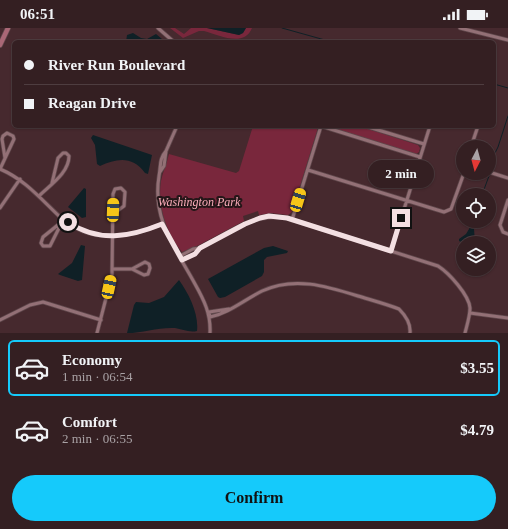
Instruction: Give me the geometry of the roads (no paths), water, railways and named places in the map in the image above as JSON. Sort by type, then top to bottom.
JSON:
[{"type":"main road","points":[[0,45],[8,28]]},
{"type":"street","points":[[158,28],[172,40]]},
{"type":"street","points":[[460,28],[508,40]]},
{"type":"street","points":[[176,128],[166,151],[164,166],[160,173],[157,198],[162,224],[203,298],[209,314],[210,333]]},
{"type":"street","points":[[292,220],[320,128]]},
{"type":"street","points":[[327,128],[420,157]]},
{"type":"street","points":[[372,128],[424,144]]},
{"type":"street","points":[[391,251],[429,128]]},
{"type":"street","points":[[473,140],[477,128]]},
{"type":"street","points":[[5,158],[2,139],[3,136],[8,133],[13,136],[14,139],[5,158],[0,168],[20,179],[64,220],[90,233],[112,236],[129,235],[162,224]]},
{"type":"street","points":[[39,196],[52,183],[60,175],[67,165],[69,156],[66,153],[63,152],[59,156],[52,183]]},
{"type":"street","points":[[308,170],[440,211],[448,212],[453,206],[462,180]]},
{"type":"street","points":[[496,174],[508,178]]},
{"type":"street","points":[[0,208],[20,179]]},
{"type":"street","points":[[97,333],[112,269],[112,236],[114,191],[121,188],[125,192],[124,206],[117,211],[113,219]]},
{"type":"street","points":[[508,200],[500,225],[503,232],[508,234]]},
{"type":"street","points":[[180,256],[193,249],[200,248],[245,224],[260,218],[277,216],[292,220],[444,269],[465,294],[468,301],[470,313],[465,333]]},
{"type":"street","points":[[61,224],[43,237],[41,243],[43,246],[50,246],[64,220]]},
{"type":"street","points":[[182,260],[195,254],[200,248]]},
{"type":"street","points":[[112,269],[132,269],[144,275],[148,274],[150,268],[149,264],[144,262],[132,269]]},
{"type":"street","points":[[209,314],[210,317],[222,314],[263,291],[277,286],[294,283],[311,283],[330,287],[399,309],[405,314],[409,321],[410,333]]},
{"type":"street","points":[[0,320],[30,304],[43,302],[101,320]]},
{"type":"street","points":[[470,313],[508,318]]},
{"type":"waterway","points":[[282,28],[325,40]]},
{"type":"waterway","points":[[496,85],[508,88]]},
{"type":"waterway","points":[[485,188],[493,165],[493,157],[498,147],[508,116]]},
{"type":"park label","name":"Washington Park","points":[[199,202]]}]
